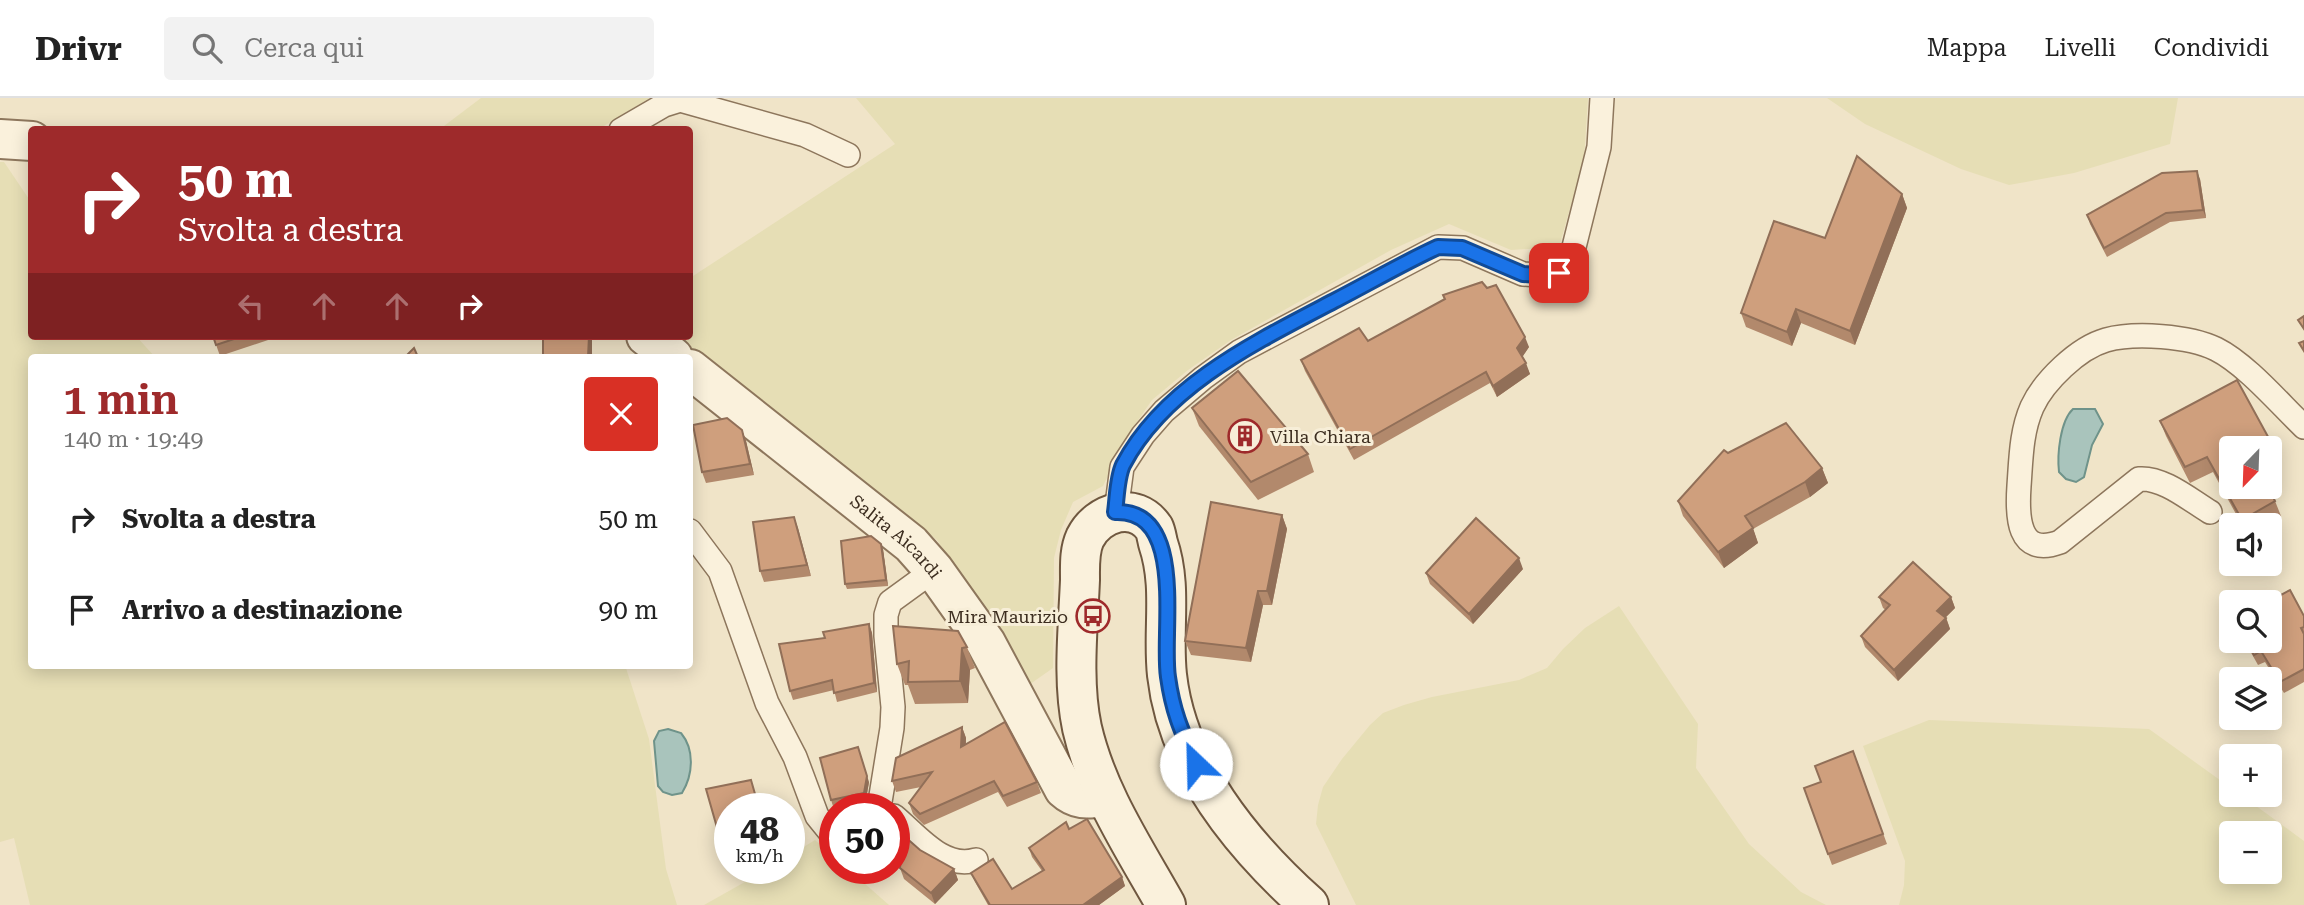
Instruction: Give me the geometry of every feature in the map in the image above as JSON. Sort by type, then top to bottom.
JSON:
[{"type":"main road","points":[[0,139],[28,141]]},
{"type":"main road","name":"Salita Aicardi","points":[[693,371],[897,530],[934,570],[986,643],[1064,789],[1073,797],[1105,797]]},
{"type":"main road","points":[[1166,905],[1105,797],[1082,727],[1078,664],[1080,555],[1085,537],[1098,521],[1115,512],[1139,515],[1154,528],[1166,570],[1167,673],[1174,713],[1196,764],[1228,819],[1309,905]]},
{"type":"lane","points":[[1115,512],[1122,467],[1143,435],[1164,411],[1239,352],[1438,247],[1462,248],[1523,274],[1550,276],[1559,273],[1572,255],[1599,147],[1602,98]]},
{"type":"lane","points":[[628,126],[664,105],[680,100],[805,135],[848,155]]},
{"type":"lane","points":[[2210,512],[2159,482],[2149,478],[2139,479],[2060,542],[2050,545],[2029,540],[2021,533],[2019,519],[2022,449],[2026,425],[2041,390],[2072,360],[2106,340],[2142,337],[2199,342],[2218,350],[2235,362],[2304,427]]},
{"type":"lane","points":[[693,535],[720,571],[767,703],[794,757],[819,818]]},
{"type":"lane","points":[[886,793],[893,707],[886,615],[890,602],[934,570]]},
{"type":"lane","points":[[910,830],[948,859],[969,862],[976,860]]},
{"type":"shaded area","points":[[481,98],[650,98],[604,126],[444,126]]},
{"type":"shaded area","points":[[856,98],[1588,98],[1584,160],[1559,247],[1511,250],[1449,224],[1391,250],[1231,340],[1188,370],[1152,400],[1128,435],[1103,486],[1073,502],[1061,530],[1054,558],[1053,668],[1026,687],[937,540],[733,377],[676,340],[693,340],[693,276],[895,144]]},
{"type":"shaded area","points":[[1827,98],[2178,98],[2170,144],[2074,173],[2009,185],[1961,169],[1865,124]]},
{"type":"shaded area","points":[[0,162],[4,162],[28,198],[28,340],[140,340],[152,354],[28,354],[28,669],[626,669],[649,739],[666,869],[677,905],[30,905],[14,838],[0,842]]},
{"type":"shaded area","points":[[1619,606],[1698,724],[1696,768],[1749,844],[1801,892],[1826,905],[1356,905],[1316,824],[1323,787],[1370,725],[1383,713],[1404,705],[1519,680],[1547,668],[1585,628]]},
{"type":"shaded area","points":[[1929,720],[2149,729],[2219,779],[2219,807],[2257,807],[2277,821],[2219,821],[2219,884],[2282,884],[2282,825],[2304,841],[2304,905],[1899,905],[1904,885],[1905,861],[1863,746]]},
{"type":"shaded area","points":[[815,840],[819,843],[819,884],[865,884],[889,905],[704,905],[741,884],[805,884],[805,846]]},
{"type":"water","points":[[2073,409],[2095,409],[2103,424],[2092,445],[2084,477],[2076,482],[2066,479],[2059,472],[2058,465],[2062,430]]},
{"type":"water","points":[[668,729],[681,733],[686,740],[691,763],[682,793],[672,795],[663,792],[658,786],[654,741],[659,731]]},
{"type":"building","points":[[1857,156],[1902,194],[1850,331],[1796,309],[1787,332],[1741,313],[1774,221],[1825,238]]},
{"type":"building","points":[[2197,171],[2203,210],[2166,213],[2104,248],[2087,215],[2162,173]]},
{"type":"building","points":[[1482,282],[1487,288],[1496,285],[1525,337],[1517,348],[1526,363],[1493,386],[1486,372],[1350,449],[1301,360],[1359,328],[1368,341],[1445,299],[1443,295]]},
{"type":"building","points":[[2304,316],[2304,329],[2298,320]]},
{"type":"building","points":[[214,340],[231,340],[216,345]]},
{"type":"building","points":[[543,340],[589,340],[588,354],[543,354]]},
{"type":"building","name":"Villa Chiara","points":[[1238,371],[1308,454],[1251,482],[1192,408]]},
{"type":"building","points":[[2237,380],[2268,436],[2219,436],[2219,479],[2207,457],[2185,467],[2160,421]]},
{"type":"building","points":[[727,418],[742,430],[750,464],[702,472],[693,425]]},
{"type":"building","points":[[1786,423],[1822,468],[1805,482],[1745,516],[1753,528],[1718,552],[1678,501],[1724,450],[1728,453]]},
{"type":"building","points":[[2230,499],[2275,501],[2254,513],[2238,513]]},
{"type":"building","points":[[1211,502],[1282,515],[1267,591],[1258,591],[1246,648],[1185,641]]},
{"type":"building","points":[[794,517],[807,565],[760,571],[753,522]]},
{"type":"building","points":[[1476,518],[1519,558],[1469,614],[1426,573]]},
{"type":"building","points":[[871,536],[881,544],[886,580],[845,584],[841,541]]},
{"type":"building","points":[[1913,562],[1951,597],[1937,611],[1946,618],[1894,670],[1861,636],[1890,605],[1879,597]]},
{"type":"building","points":[[2290,590],[2304,616],[2304,627],[2301,628],[2304,634],[2304,669],[2282,681],[2282,667],[2271,667],[2262,653],[2282,653],[2282,594]]},
{"type":"building","points":[[869,624],[874,683],[834,693],[832,680],[790,691],[779,644],[825,638],[823,632]]},
{"type":"building","points":[[893,626],[958,631],[967,647],[962,648],[960,681],[908,682],[909,661],[897,664]]},
{"type":"building","points":[[1005,722],[1037,782],[1003,796],[994,781],[920,814],[910,802],[932,772],[892,781],[896,758],[962,727],[961,747]]},
{"type":"building","points":[[858,747],[867,776],[864,793],[829,793],[820,758]]},
{"type":"building","points":[[1853,751],[1883,834],[1828,854],[1804,788],[1821,782],[1815,766]]},
{"type":"building","points":[[751,780],[755,793],[714,793],[714,817],[706,789]]},
{"type":"building","points":[[1087,819],[1122,877],[1083,905],[990,905],[971,873],[993,859],[1012,889],[1044,870],[1029,848],[1066,822],[1069,829]]},
{"type":"building","points":[[910,841],[920,850],[954,869],[931,893],[910,876]]},
{"type":"place","name":"Villa Chiara","points":[[1245,436]]},
{"type":"place","name":"Mira Maurizio","points":[[1093,616]]},
{"type":"route","points":[[1196,764],[1174,713],[1167,673],[1166,570],[1154,528],[1139,515],[1115,512],[1122,467],[1143,435],[1164,411],[1239,352],[1438,247],[1462,248],[1523,274],[1550,276],[1559,273]]}]
